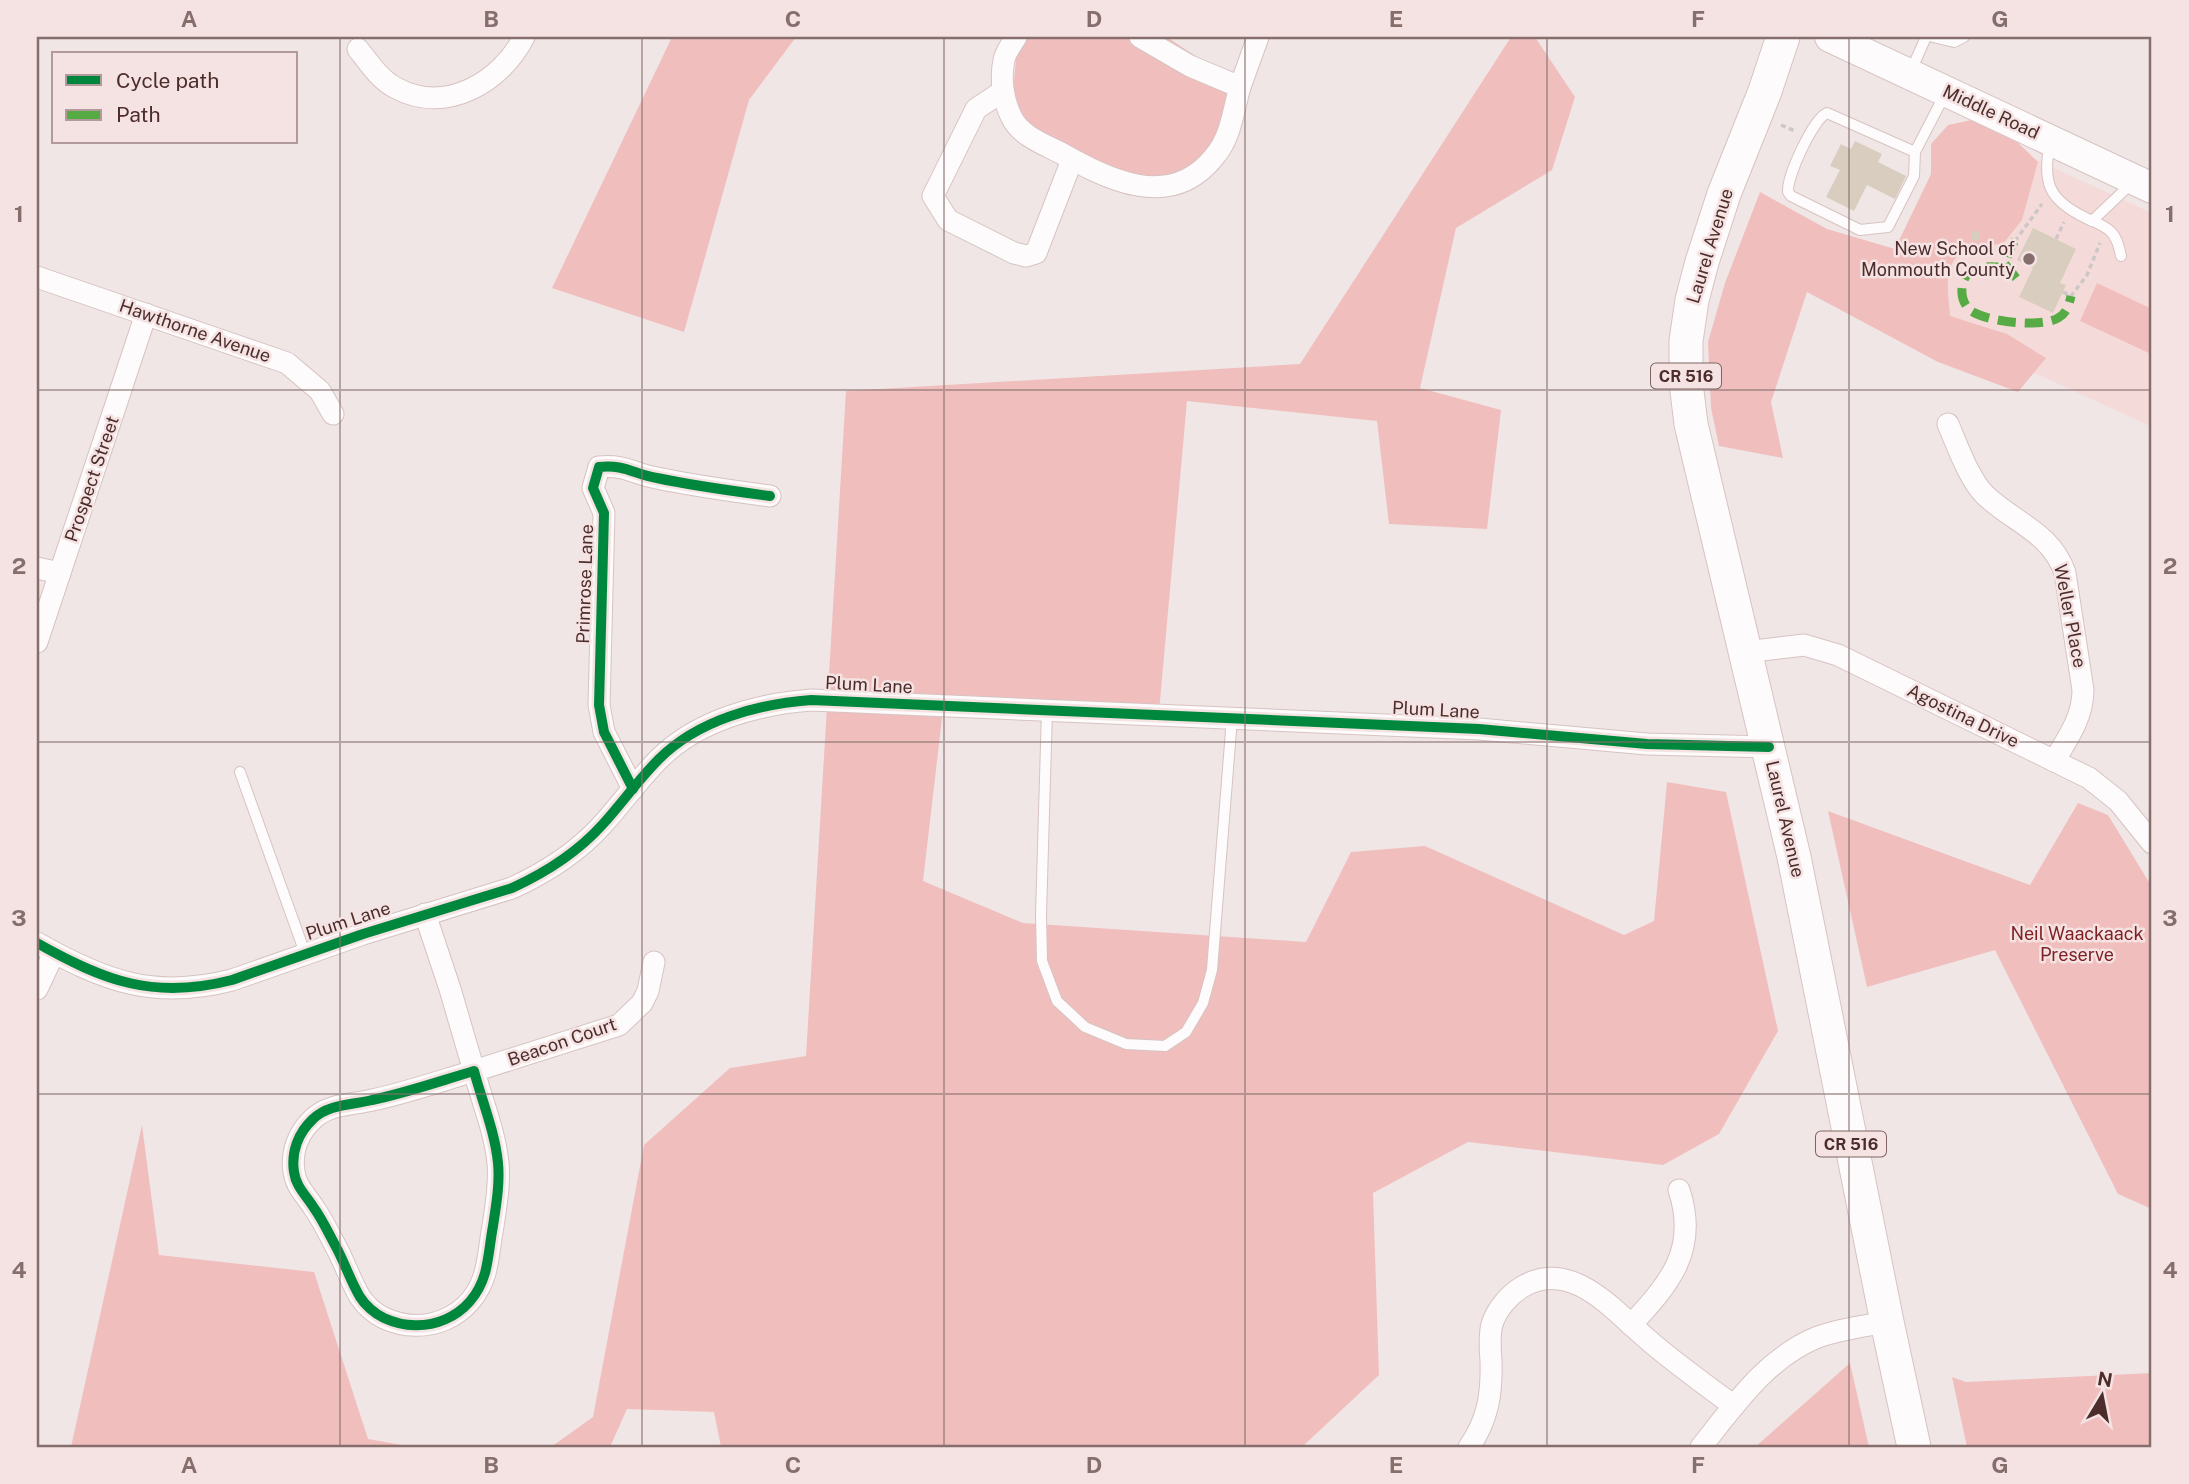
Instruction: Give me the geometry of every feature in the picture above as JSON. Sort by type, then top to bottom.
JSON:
[{"type":"main road","name":"Laurel Avenue","points":[[1783,37],[1702,262],[1692,300],[1686,341],[1686,383],[1691,424],[1794,857],[1914,1447]]},
{"type":"street","points":[[358,49],[374,71],[396,88],[419,96],[436,97],[454,95],[490,79],[506,65],[524,37]]},
{"type":"street","points":[[1016,37],[1004,59],[1003,91],[1014,122],[1030,137],[1107,178],[1145,187],[1172,184],[1191,177],[1216,156],[1228,133],[1258,37]]},
{"type":"street","points":[[1140,37],[1190,66],[1240,88]]},
{"type":"street","name":"Middle Road","points":[[1830,37],[2144,184]]},
{"type":"street","points":[[1003,91],[976,109],[933,196],[947,220],[1014,253],[1026,256],[1036,253],[1072,160]]},
{"type":"street","name":"Hawthorne Avenue","points":[[37,278],[286,363],[320,391],[333,414]]},
{"type":"street","name":"Prospect Street","points":[[37,642],[146,314]]},
{"type":"street","name":"Weller Place","points":[[1948,424],[1966,464],[1985,495],[2049,543],[2060,558],[2065,573],[2083,704],[2074,728],[2054,761]]},
{"type":"street","name":"Primrose Lane","points":[[633,789],[604,732],[599,705],[604,513],[593,488],[599,467],[614,465],[633,469],[653,478],[770,496]]},
{"type":"street","points":[[37,568],[60,573]]},
{"type":"street","name":"Agostina Drive","points":[[1746,652],[1788,646],[1818,647],[1838,654],[2089,778],[2106,789],[2152,843]]},
{"type":"street","name":"Plum Lane","points":[[46,948],[86,970],[118,981],[172,988],[212,985],[232,980],[304,953],[512,888],[551,869],[592,836],[660,758],[675,746],[710,725],[758,707],[811,700],[1479,729],[1647,744],[1769,747]]},
{"type":"street","points":[[425,914],[450,989],[474,1071],[496,1147],[499,1165],[498,1196],[485,1273],[478,1291],[464,1308],[450,1318],[421,1326],[402,1325],[378,1315],[362,1299],[319,1217],[301,1192],[294,1175],[296,1143],[302,1130],[325,1111],[474,1071]]},
{"type":"street","points":[[37,989],[46,948]]},
{"type":"street","name":"Beacon Court","points":[[474,1071],[619,1025],[642,1003],[648,991],[654,962]]},
{"type":"street","points":[[1631,1325],[1662,1292],[1684,1248],[1686,1223],[1679,1190]]},
{"type":"street","points":[[1469,1447],[1480,1432],[1489,1408],[1492,1386],[1492,1324],[1500,1308],[1513,1293],[1529,1283],[1543,1279],[1562,1279],[1580,1284],[1734,1406]]},
{"type":"street","points":[[1701,1447],[1734,1406],[1779,1360],[1806,1342],[1846,1329],[1887,1322]]},
{"type":"lane","points":[[1910,74],[1926,37]]},
{"type":"lane","points":[[1933,37],[1954,42],[1964,37]]},
{"type":"lane","points":[[1915,152],[1827,113],[1816,122],[1789,177],[1788,192],[1791,196],[1860,230],[1888,227],[1914,176],[1915,152],[1946,91]]},
{"type":"lane","points":[[2050,140],[2046,173],[2052,191],[2069,210],[2106,228],[2116,239],[2121,256]]},
{"type":"lane","points":[[2092,221],[2144,184]]},
{"type":"lane","points":[[1047,710],[1042,961],[1057,1001],[1085,1027],[1126,1044],[1165,1046],[1186,1032],[1203,1003],[1212,970],[1233,718]]},
{"type":"lane","points":[[240,772],[304,953]]},
{"type":"path","points":[[1781,125],[1798,132]]},
{"type":"path","points":[[2015,241],[2052,191]]},
{"type":"path","points":[[2063,292],[2071,296],[2087,275],[2106,228]]},
{"type":"shaded area","name":"New School of Monmouth County","points":[[1967,128],[2152,213],[2152,427],[1885,304]]},
{"type":"green space","points":[[672,37],[796,37],[749,100],[684,332],[552,288]]},
{"type":"green space","points":[[1018,37],[1167,37],[1231,80],[1230,135],[1168,185],[1098,168],[1011,114]]},
{"type":"green space","points":[[1511,37],[1535,37],[1575,97],[1552,170],[1456,228],[1420,388],[1501,410],[1487,529],[1389,524],[1377,421],[1187,401],[1159,712],[944,701],[923,881],[1023,923],[1306,942],[1351,852],[1425,846],[1624,935],[1654,921],[1667,782],[1726,792],[1778,1031],[1719,1134],[1663,1165],[1468,1142],[1373,1193],[1379,1375],[1302,1447],[721,1447],[714,1412],[627,1409],[610,1447],[551,1447],[593,1417],[644,1145],[730,1068],[806,1056],[846,391],[1300,364]]},
{"type":"green space","points":[[1976,119],[2007,132],[2038,162],[2022,220],[2003,244],[1974,247],[1954,260],[1948,277],[1950,316],[2007,334],[2046,358],[2018,392],[1938,362],[1807,292],[1771,402],[1783,458],[1719,446],[1711,408],[1708,342],[1725,283],[1760,192],[1827,229],[1895,249],[1931,174],[1931,144],[1948,125]]},
{"type":"green space","points":[[2097,283],[2152,309],[2151,354],[2080,321]]},
{"type":"green space","name":"Neil Waackaack Preserve","points":[[2078,803],[2108,815],[2152,887],[2152,1209],[2118,1194],[1995,950],[1867,987],[1828,811],[2030,885]]},
{"type":"green space","points":[[142,1125],[159,1255],[314,1272],[368,1439],[413,1447],[71,1447]]},
{"type":"green space","points":[[1850,1363],[1869,1447],[1755,1447]]},
{"type":"green space","points":[[2152,1373],[2152,1447],[1967,1447],[1952,1377],[1966,1382]]},
{"type":"building","points":[[1855,141],[1882,154],[1878,162],[1906,176],[1895,199],[1867,185],[1854,211],[1826,197],[1840,170],[1830,166],[1841,144],[1851,149]]},
{"type":"building","points":[[2033,228],[2076,249],[2060,283],[2066,285],[2053,313],[2019,297],[2033,268],[2017,260]]},
{"type":"building","points":[[1972,231],[1980,232],[1979,241],[1972,240]]},
{"type":"marked path","points":[[2015,241],[2002,267],[1978,268],[1966,277],[1962,294],[1970,310],[1988,318],[2040,323],[2061,316],[2071,296]]},
{"type":"marked path","points":[[2005,264],[2020,283]]},
{"type":"cycle path","points":[[633,789],[604,732],[599,705],[604,513],[593,488],[599,467],[615,467],[671,481],[770,496]]},
{"type":"cycle path","points":[[37,943],[85,968],[130,983],[178,988],[232,980],[525,882],[561,861],[583,844],[659,759],[675,745],[710,724],[730,716],[791,702],[811,700],[1479,729],[1647,744],[1769,747]]},
{"type":"cycle path","points":[[474,1071],[494,1140],[498,1171],[485,1273],[470,1302],[445,1320],[415,1325],[384,1318],[367,1306],[360,1297],[325,1226],[297,1182],[293,1165],[297,1143],[308,1124],[326,1110],[398,1094],[474,1071]]},
{"type":"place","name":"New School of Monmouth County","points":[[2029,259]]}]
